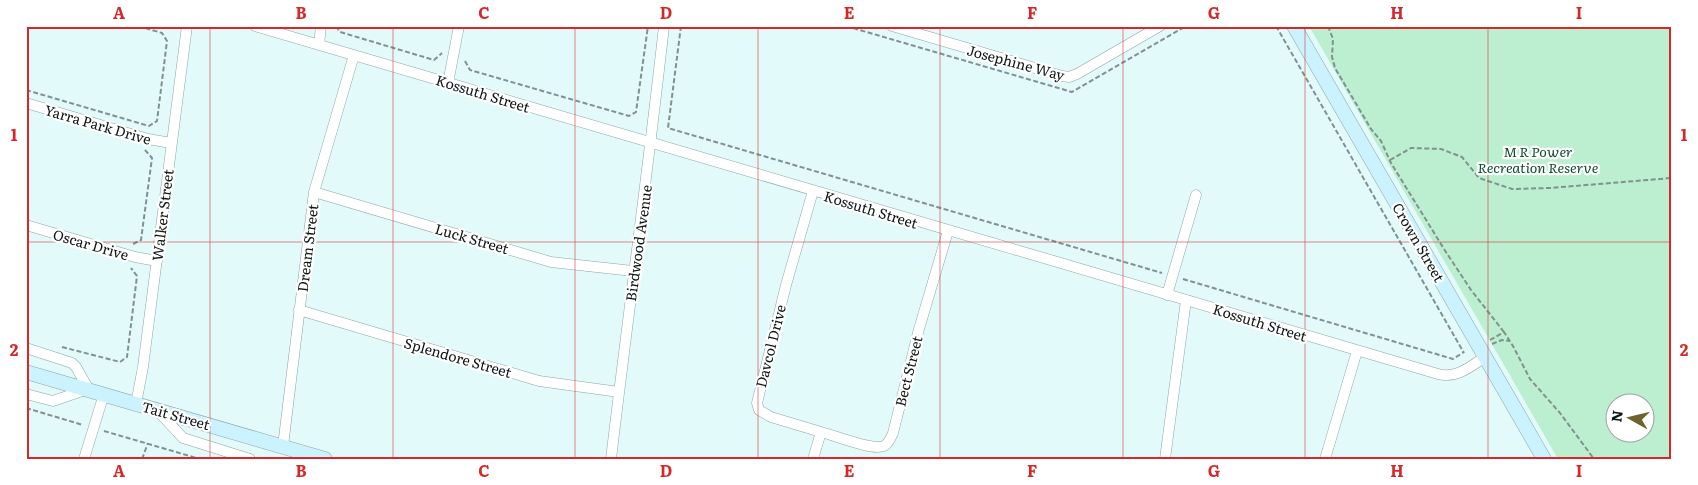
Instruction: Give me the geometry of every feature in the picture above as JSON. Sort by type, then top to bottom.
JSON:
[{"type":"street","name":"Walker Street","points":[[136,404],[142,373],[186,26]]},
{"type":"street","name":"Kossuth Street","points":[[255,26],[651,144],[1446,376],[1457,374],[1471,366],[1481,351]]},
{"type":"street","points":[[319,45],[321,26]]},
{"type":"street","points":[[448,83],[459,26]]},
{"type":"street","name":"Birdwood Avenue","points":[[611,459],[664,26]]},
{"type":"street","name":"Josephine Way","points":[[892,26],[1067,77],[1077,74],[1160,26]]},
{"type":"street","name":"Crown Street","points":[[1294,26],[1544,459]]},
{"type":"street","name":"Dream Street","points":[[283,446],[314,192],[354,55]]},
{"type":"street","name":"Yarra Park Drive","points":[[26,103],[171,144]]},
{"type":"street","name":"Davcol Drive","points":[[813,191],[786,285],[756,404],[759,410],[767,415],[821,432]]},
{"type":"street","name":"Luck Street","points":[[314,192],[551,262],[633,271]]},
{"type":"street","points":[[1166,295],[1196,195]]},
{"type":"street","name":"Oscar Drive","points":[[26,225],[135,257],[156,261]]},
{"type":"street","name":"Bect Street","points":[[821,432],[875,447],[882,446],[888,442],[893,433],[919,329],[948,231]]},
{"type":"street","points":[[1165,459],[1186,300]]},
{"type":"street","name":"Splendore Street","points":[[299,310],[539,381],[619,392]]},
{"type":"street","points":[[26,348],[72,363],[88,390],[53,401],[26,394]]},
{"type":"street","points":[[1325,459],[1357,351]]},
{"type":"street","name":"Tait Street","points":[[26,372],[325,459]]},
{"type":"street","points":[[84,459],[104,394]]},
{"type":"street","points":[[156,410],[183,438],[250,459]]},
{"type":"street","points":[[813,459],[821,432]]},
{"type":"path","points":[[26,90],[149,126],[157,121],[167,41],[162,33],[138,26]]},
{"type":"path","points":[[157,32],[159,26]]},
{"type":"path","points":[[336,26],[340,32],[434,60],[441,55],[443,45]]},
{"type":"path","points":[[466,53],[465,62],[470,70],[629,116],[636,112],[648,26]]},
{"type":"path","points":[[680,26],[668,128],[1453,358],[1464,352]]},
{"type":"path","points":[[1276,26],[1471,366]]},
{"type":"path","points":[[1328,26],[1333,39],[1332,57],[1335,68],[1368,125],[1381,141],[1390,160],[1471,290],[1510,341],[1530,379],[1560,413],[1594,459]]},
{"type":"path","points":[[142,240],[152,158],[146,151],[140,149],[146,125]]},
{"type":"path","points":[[1390,160],[1411,148],[1441,149],[1462,157],[1479,178],[1512,189],[1550,188],[1672,178]]},
{"type":"path","points":[[61,347],[120,362],[127,357],[137,276],[132,269]]},
{"type":"path","points":[[1481,351],[1504,332]]},
{"type":"path","points":[[1481,351],[1502,340],[1510,341]]},
{"type":"path","points":[[26,408],[200,459]]},
{"type":"path","points":[[142,459],[148,443]]},
{"type":"green space","name":"M R Power Recreation Reserve","points":[[1309,26],[1672,26],[1672,459],[1558,459]]}]
